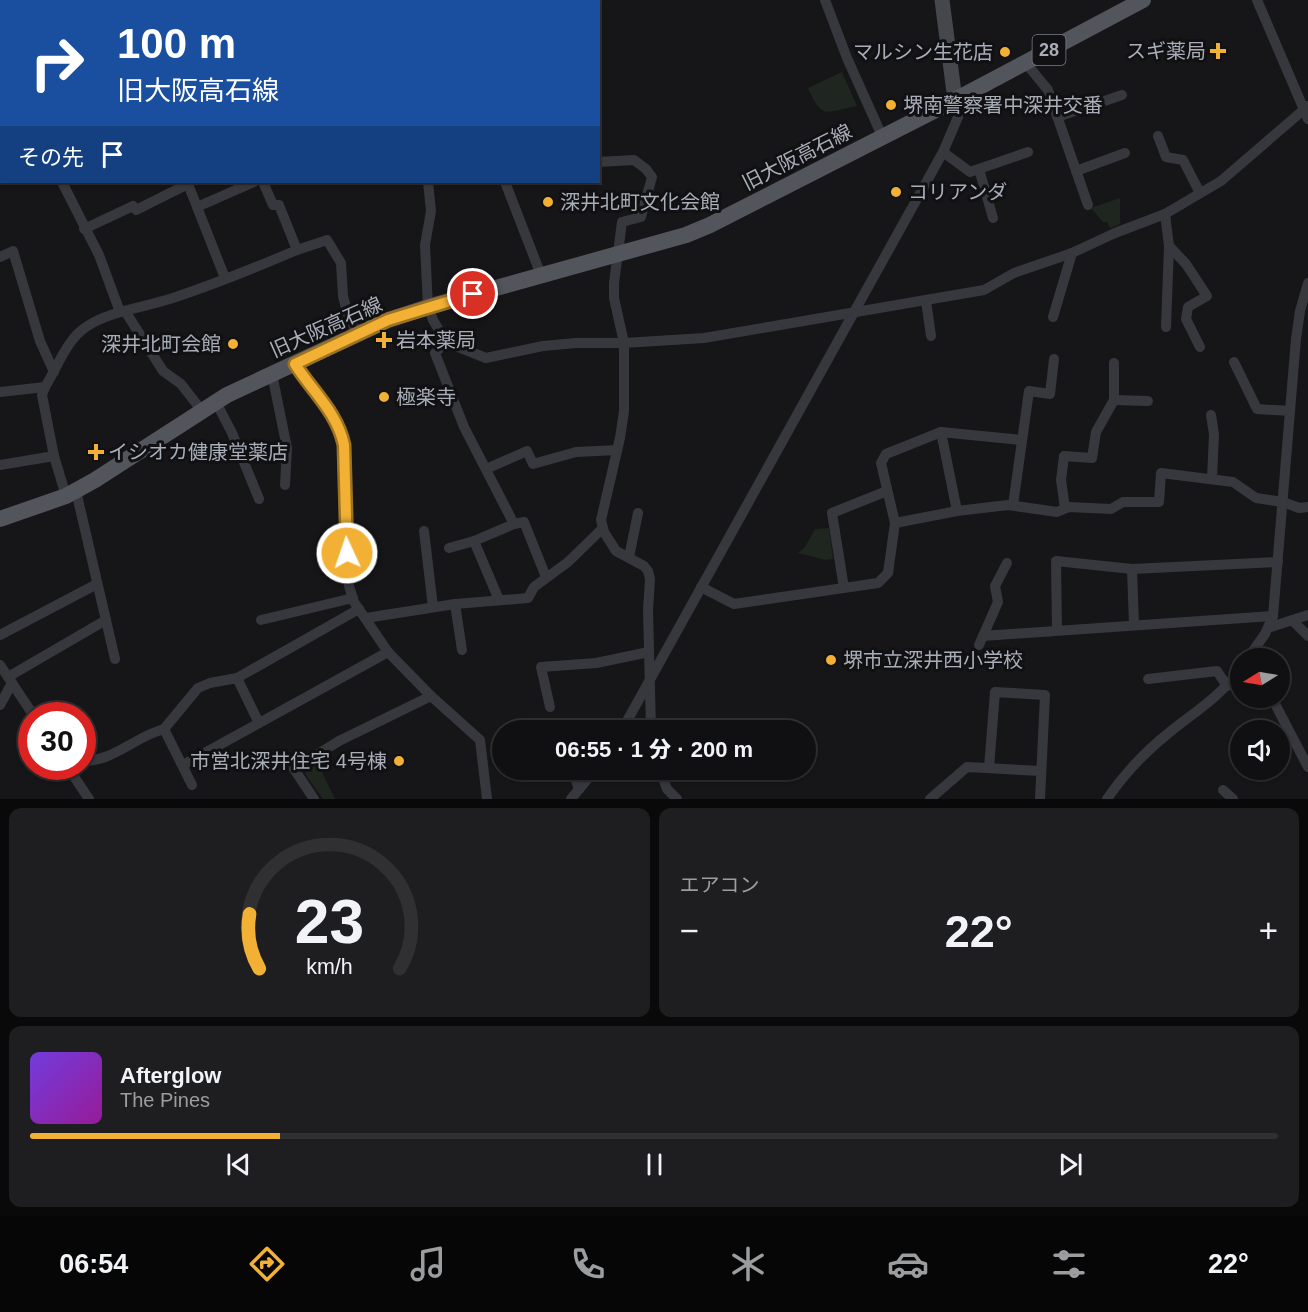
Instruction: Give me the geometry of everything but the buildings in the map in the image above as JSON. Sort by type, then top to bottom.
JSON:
[{"type":"main road","points":[[942,0],[955,100]]},
{"type":"main road","name":"旧大阪高石線","points":[[0,519],[71,494],[209,407],[272,374],[388,320],[686,235],[710,225],[955,100],[1143,0]]},
{"type":"street","points":[[825,0],[847,58],[882,136]]},
{"type":"street","points":[[428,183],[431,211],[425,245],[428,307],[446,342],[486,358],[543,346],[704,338],[926,302],[984,290],[1014,273],[1072,253],[1115,233],[1165,214],[1221,181],[1307,112],[1257,0]]},
{"type":"street","points":[[1025,62],[1048,90],[1088,205]]},
{"type":"street","points":[[1057,117],[1122,95]]},
{"type":"street","points":[[628,720],[943,152],[958,117],[955,100]]},
{"type":"street","points":[[1158,135],[1166,157],[1183,160],[1200,193]]},
{"type":"street","points":[[943,152],[970,172],[1028,152]]},
{"type":"street","points":[[1076,171],[1125,153]]},
{"type":"street","points":[[600,162],[634,160],[652,177],[641,217],[622,222],[614,298],[624,343],[624,411],[601,520],[610,543],[616,551],[644,566],[650,579],[648,610],[651,720]]},
{"type":"street","points":[[979,169],[993,218]]},
{"type":"street","points":[[62,183],[99,255],[123,312],[164,371],[209,407],[232,433],[259,499]]},
{"type":"street","points":[[197,207],[252,183]]},
{"type":"street","points":[[263,183],[273,205],[279,205],[297,250]]},
{"type":"street","points":[[505,183],[541,275]]},
{"type":"street","points":[[84,229],[133,206],[136,210],[189,184],[225,278]]},
{"type":"street","points":[[1165,214],[1169,246],[1166,327]]},
{"type":"street","points":[[115,659],[98,584],[71,494],[54,456],[42,395],[73,338],[86,326],[123,312],[172,298],[327,240],[342,263],[343,296],[347,312],[358,334]]},
{"type":"street","points":[[1169,246],[1186,264],[1207,296],[1188,307],[1186,319],[1200,347]]},
{"type":"street","points":[[0,257],[13,251],[39,341],[54,372]]},
{"type":"street","points":[[1053,317],[1072,253]]},
{"type":"street","points":[[1256,648],[1273,616],[1290,411],[1308,283]]},
{"type":"street","points":[[926,302],[932,336]]},
{"type":"street","points":[[446,342],[435,353],[464,427],[514,524]]},
{"type":"street","points":[[1013,506],[1029,391],[1050,394],[1053,359]]},
{"type":"street","points":[[1234,362],[1257,409],[1290,411]]},
{"type":"street","points":[[1065,508],[1061,480],[1064,456],[1092,458],[1096,432],[1114,400],[1113,363]]},
{"type":"street","points":[[295,364],[333,414],[341,429],[344,445],[345,537],[349,586],[353,598],[388,652],[431,696],[480,740],[487,799]]},
{"type":"street","points":[[272,374],[287,448],[285,485]]},
{"type":"street","points":[[0,392],[45,387]]},
{"type":"street","points":[[1114,400],[1148,401]]},
{"type":"street","points":[[1211,415],[1214,434],[1212,479]]},
{"type":"street","points":[[701,587],[734,604],[878,583],[888,573],[895,523],[880,462],[886,454],[941,432],[1022,440]]},
{"type":"street","points":[[941,432],[957,511]]},
{"type":"street","points":[[486,469],[527,452],[533,464],[576,452],[617,450]]},
{"type":"street","points":[[0,465],[54,456]]},
{"type":"street","points":[[895,523],[957,511],[1013,506],[1058,512],[1069,507],[1112,509],[1124,502],[1159,502],[1161,473],[1233,482],[1256,498],[1283,502],[1299,508],[1308,507]]},
{"type":"street","points":[[844,588],[832,513],[887,491]]},
{"type":"street","points":[[629,557],[638,513]]},
{"type":"street","points":[[449,548],[524,522],[546,578]]},
{"type":"street","points":[[96,759],[105,758],[152,732],[164,729],[198,688],[210,683],[237,678],[362,613],[528,598],[534,587],[568,562],[603,528]]},
{"type":"street","points":[[424,531],[433,607]]},
{"type":"street","points":[[474,541],[499,600]]},
{"type":"street","points":[[1057,630],[1056,561],[1132,569],[1278,562]]},
{"type":"street","points":[[1007,562],[995,586],[998,602],[981,640],[1057,630],[1273,616]]},
{"type":"street","points":[[1132,569],[1134,625]]},
{"type":"street","points":[[0,635],[98,584]]},
{"type":"street","points":[[261,620],[353,598]]},
{"type":"street","points":[[454,604],[462,650]]},
{"type":"street","points":[[1268,628],[1308,615]]},
{"type":"street","points":[[0,705],[10,680],[106,620]]},
{"type":"street","points":[[1292,620],[1308,636]]},
{"type":"street","points":[[183,765],[388,652]]},
{"type":"street","points":[[550,707],[541,667],[596,663],[649,652]]},
{"type":"street","points":[[0,665],[25,702]]},
{"type":"street","points":[[1148,679],[1217,671],[1227,686]]},
{"type":"street","points":[[237,678],[259,723]]},
{"type":"street","points":[[1107,799],[1119,781],[1168,733],[1230,682]]},
{"type":"street","points":[[988,768],[995,692],[1045,695],[1040,799]]},
{"type":"street","points":[[314,799],[294,769],[339,741],[431,696]]},
{"type":"street","points":[[1277,708],[1308,767]]},
{"type":"street","points":[[164,729],[192,785]]},
{"type":"street","points":[[930,799],[967,767],[1041,771]]},
{"type":"street","points":[[77,780],[89,799]]},
{"type":"street","points":[[576,780],[579,789]]},
{"type":"street","points":[[571,799],[587,780]]},
{"type":"street","points":[[664,780],[667,789],[677,799]]},
{"type":"street","points":[[1223,790],[1233,799]]},
{"type":"shaded area","points":[[842,72],[857,106],[831,111],[821,109],[808,88]]},
{"type":"shaded area","points":[[1120,198],[1120,224],[1110,228],[1107,222],[1103,222],[1091,208]]},
{"type":"shaded area","points":[[829,528],[833,559],[826,560],[798,553],[805,547],[815,529]]},
{"type":"shaded area","points":[[317,762],[335,799],[323,799],[305,774],[306,768]]},
{"type":"place","name":"スギ薬局","points":[[1218,51]]},
{"type":"place","name":"マルシン生花店","points":[[1005,52]]},
{"type":"place","name":"堺南警察署中深井交番","points":[[891,105]]},
{"type":"place","name":"コリアンダ","points":[[896,192]]},
{"type":"place","name":"深井北町文化会館","points":[[548,202]]},
{"type":"place","name":"岩本薬局","points":[[384,340]]},
{"type":"place","name":"深井北町会館","points":[[233,344]]},
{"type":"place","name":"極楽寺","points":[[384,397]]},
{"type":"place","name":"イシオカ健康堂薬店","points":[[96,452]]},
{"type":"place","name":"堺市立深井西小学校","points":[[831,660]]},
{"type":"place","name":"市営北深井住宅 4号棟","points":[[399,761]]},
{"type":"route","points":[[347,553],[344,445],[341,429],[333,414],[295,364],[388,320],[473,294]]}]
